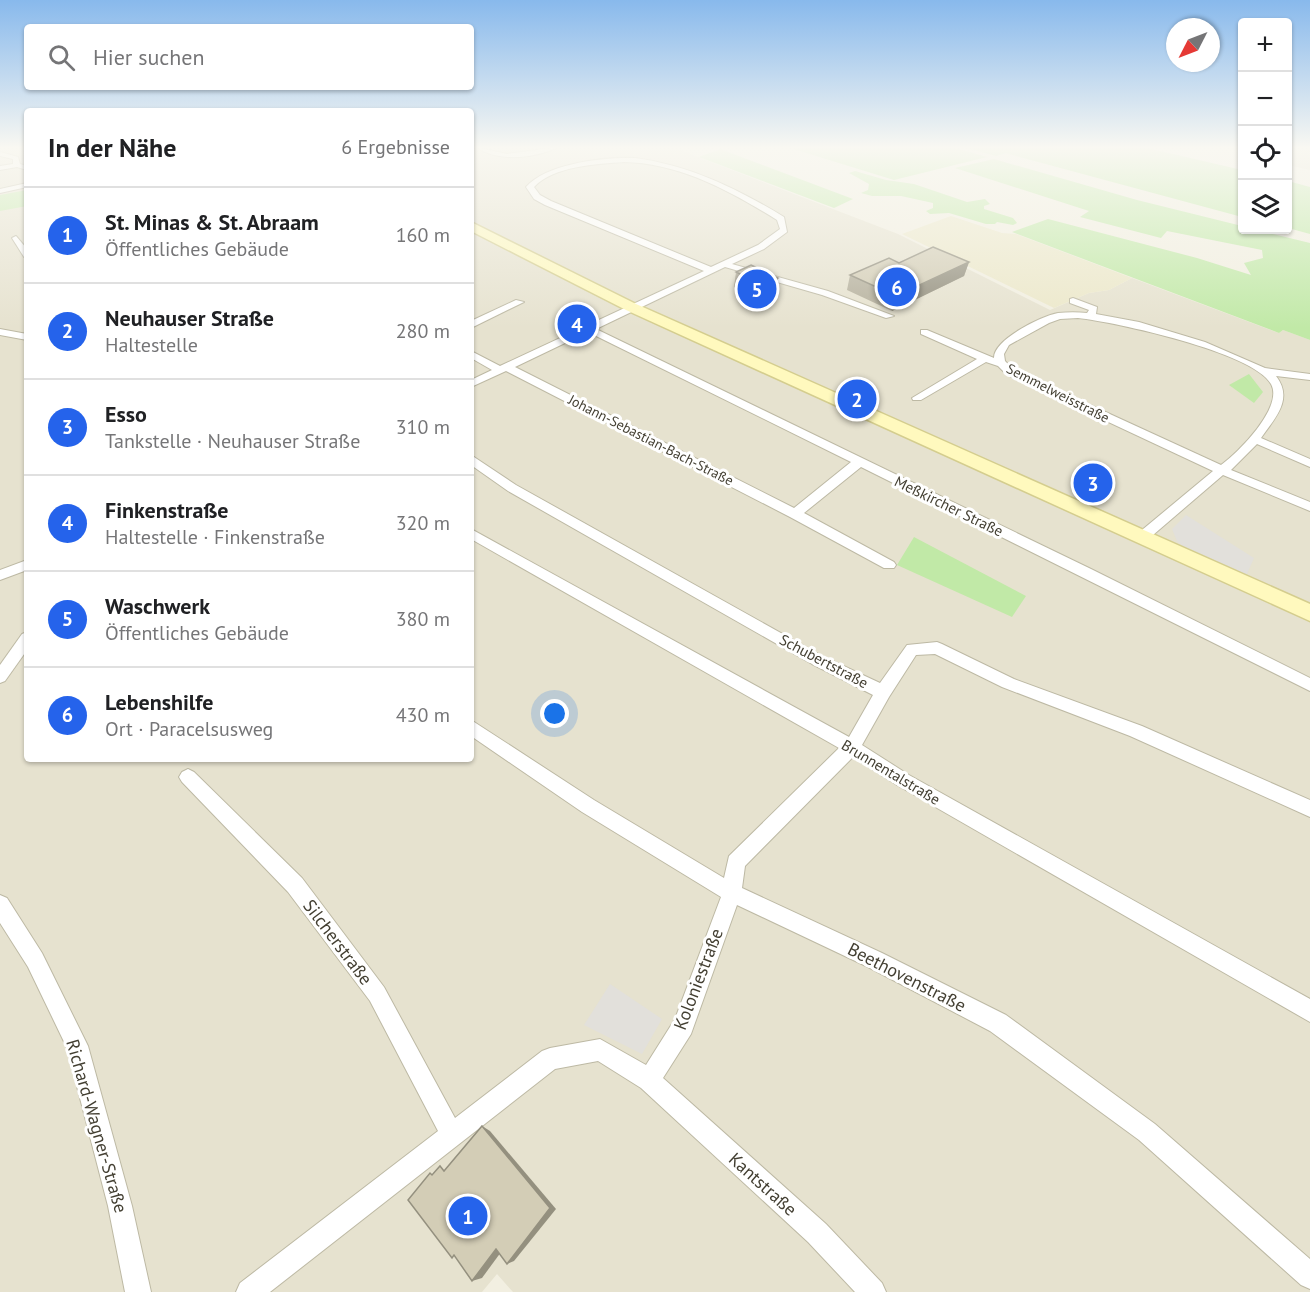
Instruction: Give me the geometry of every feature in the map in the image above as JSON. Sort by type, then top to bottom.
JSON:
[{"type":"street","points":[[558,207],[710,270]]},
{"type":"street","points":[[474,383],[773,240],[784,230],[784,222],[762,207]]},
{"type":"street","points":[[474,228],[631,307],[1310,613]]},
{"type":"street","points":[[16,238],[24,250]]},
{"type":"street","points":[[723,264],[825,293],[889,316]]},
{"type":"street","name":"Semmelweisstraße","points":[[1073,301],[1092,313],[1211,348],[1263,371]]},
{"type":"street","points":[[474,324],[519,302]]},
{"type":"street","name":"Semmelweisstraße","points":[[1092,313],[1059,315],[1043,322],[1000,348],[1000,363],[1024,380],[1222,470],[1310,507]]},
{"type":"street","name":"Meßkircher Straße","points":[[587,328],[1086,572],[1310,685]]},
{"type":"street","points":[[924,332],[985,359],[1000,363]]},
{"type":"street","points":[[2,334],[24,338]]},
{"type":"street","name":"Johann-Sebastian-Bach-Straße","points":[[474,355],[795,514],[889,565]]},
{"type":"street","points":[[916,399],[985,359]]},
{"type":"street","points":[[1141,538],[1236,460],[1255,439],[1275,409],[1280,390],[1272,378],[1263,371]]},
{"type":"street","points":[[1263,371],[1310,377]]},
{"type":"street","points":[[1255,439],[1310,463]]},
{"type":"street","name":"Schubertstraße","points":[[474,461],[512,488],[818,660],[883,692],[912,649],[938,648],[1008,683],[1136,731],[1310,809]]},
{"type":"street","points":[[795,514],[859,462]]},
{"type":"street","name":"Brunnentalstraße","points":[[474,535],[852,747],[903,780],[1310,1011]]},
{"type":"street","points":[[0,574],[24,566]]},
{"type":"street","points":[[0,677],[24,642]]},
{"type":"street","name":"Koloniestraße","points":[[649,1080],[683,1026],[732,893],[736,862],[852,747],[883,692]]},
{"type":"street","name":"Beethovenstraße","points":[[474,729],[588,806],[732,893],[875,960],[998,1023],[1147,1132],[1310,1276]]},
{"type":"street","name":"Silcherstraße","points":[[188,777],[295,885],[377,994],[451,1133]]},
{"type":"street","name":"Richard-Wagner-Straße","points":[[0,905],[35,960],[77,1046],[120,1206],[138,1292]]},
{"type":"street","points":[[249,1292],[451,1133],[550,1059],[600,1050],[649,1080]]},
{"type":"street","name":"Kantstraße","points":[[649,1080],[817,1233],[873,1292]]},
{"type":"shaded area","points":[[0,207],[24,207],[24,762],[474,762],[474,207],[829,207],[898,234],[1050,310],[1089,293],[1109,290],[1132,278],[1279,333],[1283,330],[1310,340],[1310,1292],[513,1292],[497,1274],[482,1292],[0,1292]]},
{"type":"shaded area","points":[[951,216],[1002,233],[1016,234],[1132,278],[1109,290],[1089,293],[1054,308],[902,234]]},
{"type":"shaded area","points":[[1186,515],[1254,558],[1246,576],[1183,547],[1177,541],[1172,529]]},
{"type":"shaded area","points":[[610,984],[662,1019],[642,1054],[584,1025]]},
{"type":"green space","points":[[0,207],[20,207],[0,211]]},
{"type":"green space","points":[[984,207],[1013,218],[1017,223],[1013,225],[997,222],[986,224],[949,213],[930,214],[926,211],[933,208]]},
{"type":"green space","points":[[1077,207],[1166,207],[1238,225],[1238,234],[1273,234],[1310,243],[1310,340],[1283,330],[1279,333],[1012,232],[1048,219],[1197,258],[1251,275],[1244,263],[1263,258],[1262,250],[1167,231],[1161,238],[1080,217],[1089,211]]},
{"type":"green space","points":[[1206,207],[1238,207],[1238,216]]},
{"type":"green space","points":[[1292,207],[1310,207],[1310,234],[1292,229]]},
{"type":"green space","points":[[1249,374],[1263,392],[1254,403],[1229,385]]},
{"type":"green space","points":[[914,537],[1026,596],[1012,617],[897,565]]},
{"type":"building","points":[[933,247],[969,262],[896,296],[850,275],[889,258],[899,263]]},
{"type":"building","points":[[751,265],[778,278],[763,285],[736,272]]},
{"type":"building","points":[[482,1126],[550,1208],[507,1264],[496,1249],[472,1281],[454,1255],[452,1258],[408,1200],[430,1173],[432,1175],[440,1166],[444,1171]]},
{"type":"place","name":"Lebenshilfe","points":[[897,287]]},
{"type":"place","name":"Waschwerk","points":[[757,289]]},
{"type":"place","name":"Finkenstraße","points":[[577,324]]},
{"type":"place","name":"Neuhauser Straße","points":[[857,399]]},
{"type":"place","name":"Esso","points":[[1093,483]]},
{"type":"place","name":"St. Minas & St. Abraam","points":[[468,1216]]}]
